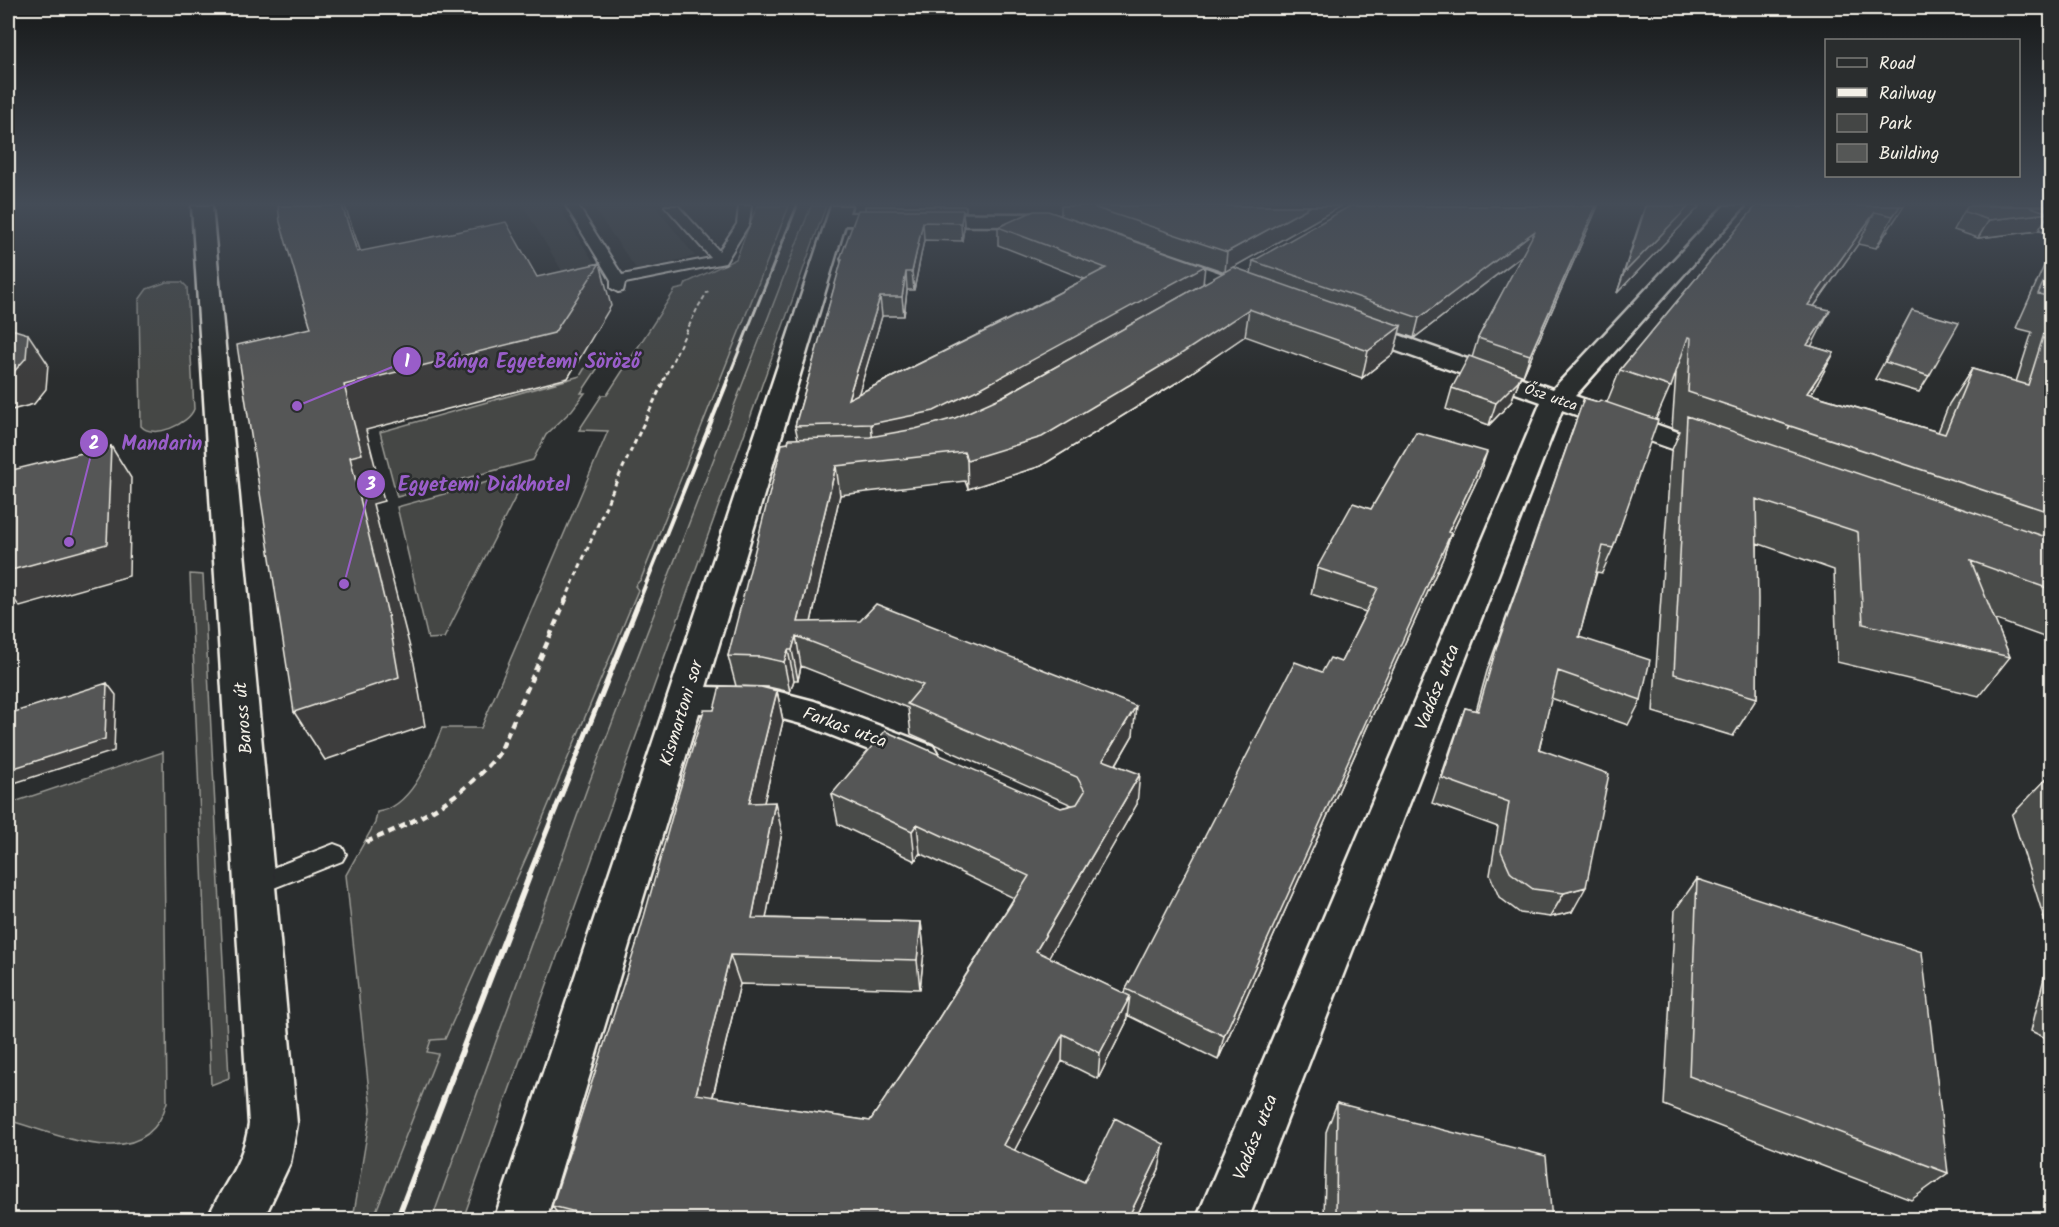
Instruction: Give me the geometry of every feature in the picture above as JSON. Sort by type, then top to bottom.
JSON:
[{"type":"street","name":"Baross út","points":[[207,263],[273,1113],[273,1138],[264,1167],[233,1220]]},
{"type":"street","name":"Kismartoni sor","points":[[520,1220],[686,699],[775,457],[826,263]]},
{"type":"street","points":[[1172,263],[1281,302]]},
{"type":"street","name":"Vadász utca","points":[[1222,1220],[1550,408],[1682,263]]},
{"type":"street","points":[[1197,300],[1257,266]]},
{"type":"street","name":"Ősz utca","points":[[1336,322],[1737,463]]},
{"type":"street","name":"Farkas utca","points":[[686,699],[768,702],[814,714],[890,743],[954,772]]},
{"type":"lane","points":[[606,263],[618,284],[706,263]]},
{"type":"lane","points":[[256,885],[334,854]]},
{"type":"path","points":[[334,854],[403,827],[446,805],[475,783],[500,752],[614,487],[698,307],[712,284],[719,263]]},
{"type":"shaded area","points":[[557,263],[595,263],[601,273],[568,281]]},
{"type":"shaded area","points":[[632,263],[665,263],[637,270]]},
{"type":"shaded area","points":[[767,263],[789,263],[589,783],[432,1219],[373,1220],[438,1054],[427,1052],[431,1040],[446,1039],[530,849],[638,590],[635,586],[641,578]]},
{"type":"green space","points":[[727,263],[766,263],[641,579],[635,586],[638,590],[530,849],[445,1039],[431,1040],[427,1052],[438,1054],[373,1219],[359,1219],[354,1213],[371,1110],[346,875],[375,823],[377,812],[400,801],[410,791],[425,766],[442,728],[481,728],[608,431],[579,430],[602,395],[607,395],[675,290],[684,288],[686,283]]},
{"type":"green space","points":[[789,263],[805,263],[463,1219],[432,1219],[589,783]]},
{"type":"green space","points":[[167,282],[182,282],[187,287],[194,409],[191,415],[178,425],[162,431],[154,431],[141,426],[139,300],[147,289]]},
{"type":"green space","points":[[592,356],[599,356],[603,360],[581,393],[585,393],[572,410],[546,435],[533,460],[397,497],[380,432],[580,376]]},
{"type":"green space","points":[[491,481],[511,484],[519,490],[444,638],[428,639],[397,507]]},
{"type":"green space","points":[[190,574],[203,575],[229,1078],[211,1085]]},
{"type":"green space","points":[[163,752],[167,1102],[156,1125],[141,1138],[121,1144],[99,1144],[75,1140],[8,1120],[8,804]]},
{"type":"building","points":[[292,263],[529,263],[537,277],[600,263],[554,333],[344,385],[362,454],[350,457],[388,615],[399,677],[294,712],[237,345],[311,328]]},
{"type":"building","points":[[841,263],[914,263],[912,272],[906,272],[902,297],[880,297],[848,399],[1052,298],[1049,298],[1106,268],[1094,263],[1197,263],[1205,266],[981,388],[934,411],[871,424],[795,426]]},
{"type":"building","points":[[1260,263],[1492,263],[1419,318]]},
{"type":"building","points":[[1518,263],[1571,263],[1530,355],[1478,338]]},
{"type":"building","points":[[1627,263],[1633,263],[1624,273]]},
{"type":"building","points":[[1709,263],[1838,263],[1808,305],[1830,310],[1807,345],[1834,353],[1807,393],[1945,434],[1972,369],[2028,385],[2052,308],[2052,513],[1688,392],[1691,338],[1688,337],[1671,387],[1620,370]]},
{"type":"building","points":[[2052,263],[2052,263],[2052,297],[2038,294]]},
{"type":"building","points":[[1233,267],[1401,326],[1368,351],[1249,309],[1178,356],[1042,437],[967,460],[964,452],[836,466],[798,622],[860,621],[876,604],[1136,706],[1103,760],[1140,774],[1036,951],[1130,996],[1100,1053],[1063,1034],[1003,1145],[1084,1182],[1115,1118],[1164,1144],[1127,1220],[607,1220],[552,1206],[637,942],[704,710],[714,710],[720,686],[761,687],[777,691],[749,803],[775,802],[752,918],[921,922],[917,960],[730,955],[696,1094],[870,1121],[930,1032],[1029,876],[917,824],[912,831],[832,794],[885,731],[1061,808],[1077,804],[1085,791],[1077,777],[907,704],[923,685],[796,636],[792,650],[788,650],[784,662],[761,657],[728,656],[782,444],[788,443],[789,439],[870,437],[915,429],[955,418],[1004,396]]},
{"type":"building","points":[[1912,310],[1959,323],[1929,376],[1885,362]]},
{"type":"building","points":[[8,328],[28,334],[26,358],[12,374],[8,375]]},
{"type":"building","points":[[1469,356],[1521,375],[1496,403],[1452,388]]},
{"type":"building","points":[[1584,398],[1598,402],[1600,400],[1658,420],[1613,548],[1603,546],[1579,637],[1650,660],[1641,700],[1558,671],[1539,749],[1609,774],[1586,887],[1564,893],[1533,889],[1511,873],[1501,851],[1509,802],[1442,778],[1465,708],[1478,711],[1497,646]]},
{"type":"building","points":[[1687,416],[2052,539],[2052,590],[1971,561],[2010,657],[1863,624],[1858,532],[1756,499],[1757,698],[1674,674]]},
{"type":"building","points":[[1416,432],[1487,452],[1448,532],[1451,533],[1224,1036],[1126,989],[1295,662],[1322,672],[1330,658],[1341,662],[1378,588],[1317,568],[1353,503],[1371,509]]},
{"type":"building","points":[[111,446],[107,544],[8,571],[8,471]]},
{"type":"building","points":[[107,683],[105,739],[8,770],[8,714]]},
{"type":"building","points":[[1697,879],[1922,952],[1948,1173],[1689,1076]]},
{"type":"building","points":[[1337,1103],[1546,1156],[1552,1220],[1336,1220]]},
{"type":"railway","points":[[727,381],[774,263]]},
{"type":"railway","points":[[639,601],[728,380]]},
{"type":"railway","points":[[528,878],[640,599]]},
{"type":"railway","points":[[397,1220],[529,877]]},
{"type":"place","name":"Bánya Egyetemi Söröző","points":[[297,406]]},
{"type":"place","name":"Mandarin","points":[[69,542]]},
{"type":"place","name":"Egyetemi Diákhotel","points":[[344,584]]}]
